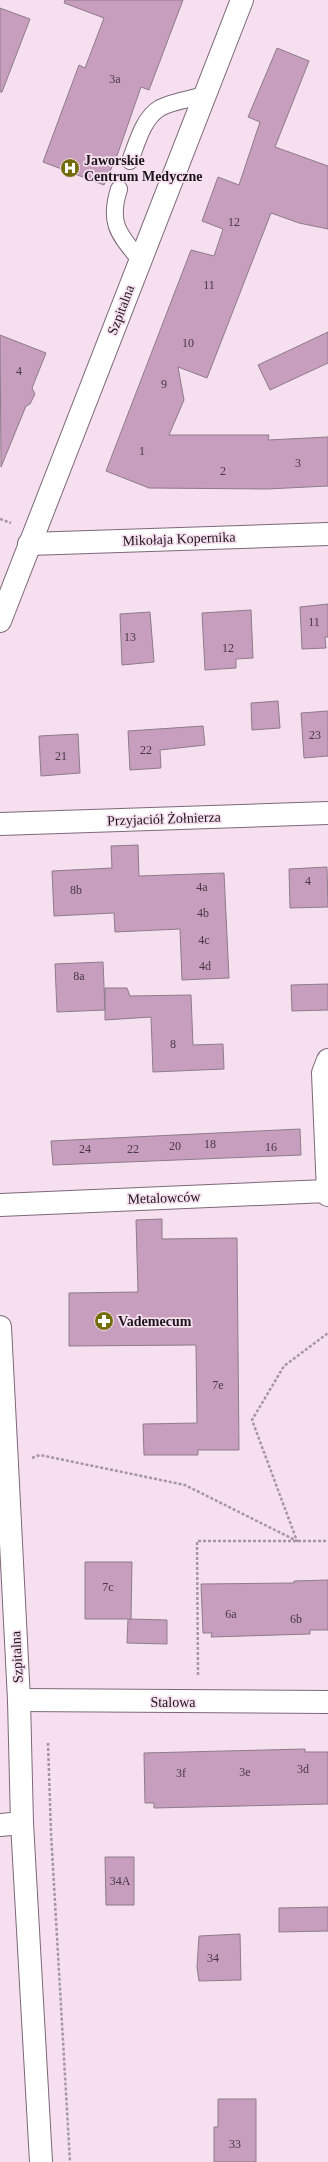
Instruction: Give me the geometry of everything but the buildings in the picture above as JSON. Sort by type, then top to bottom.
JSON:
[{"type":"street","name":"Szpitalna","points":[[0,621],[242,0]]},
{"type":"street","name":"Mikołaja Kopernika","points":[[29,544],[328,534]]},
{"type":"street","name":"Przyjaciół Żołnierza","points":[[0,824],[328,813]]},
{"type":"street","points":[[328,1060],[322,1073],[328,1195]]},
{"type":"street","name":"Metalowców","points":[[0,1205],[328,1192]]},
{"type":"street","name":"Szpitalna","points":[[0,1327],[19,1700],[22,1823],[32,1986],[40,2162]]},
{"type":"street","name":"Stalowa","points":[[19,1700],[328,1702]]},
{"type":"street","points":[[0,1825],[22,1823]]},
{"type":"lane","points":[[130,161],[143,128],[151,116],[161,108],[205,95]]},
{"type":"lane","points":[[120,189],[114,215],[116,229],[140,260]]},
{"type":"path","points":[[297,1541],[252,1420],[284,1366],[328,1334]]},
{"type":"path","points":[[7,1465],[40,1456],[185,1485],[297,1541]]},
{"type":"path","points":[[198,1702],[197,1541],[328,1541]]},
{"type":"path","points":[[48,1740],[51,1833],[70,2162]]},
{"type":"place","name":"Jaworskie Centrum Medyczne","points":[[70,168]]},
{"type":"place","name":"Vademecum","points":[[104,1321]]}]
